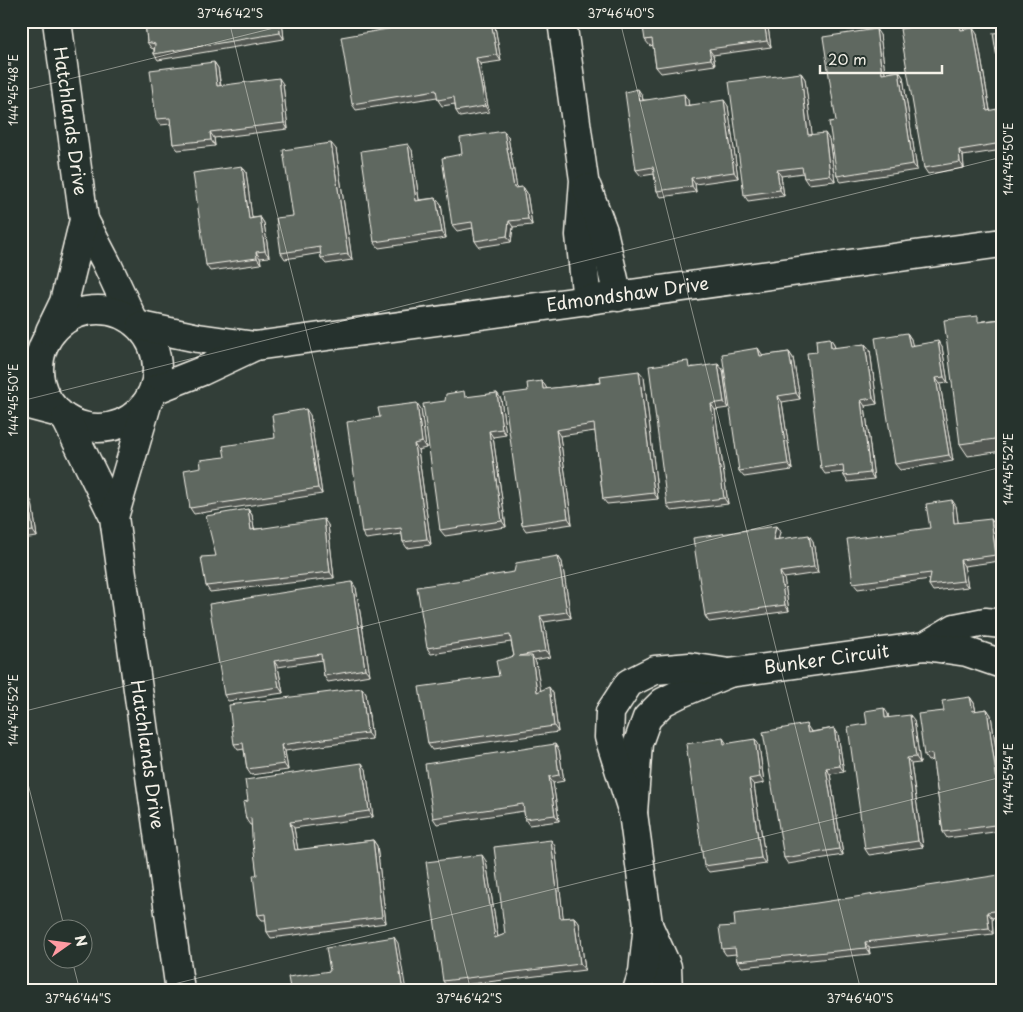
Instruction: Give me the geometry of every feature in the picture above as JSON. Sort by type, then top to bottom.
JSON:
[{"type":"street","name":"Hatchlands Drive","points":[[57,21],[84,220],[137,323]]},
{"type":"street","points":[[562,21],[584,180],[580,235],[587,301]]},
{"type":"street","points":[[584,180],[603,231],[618,297]]},
{"type":"street","name":"Hatchlands Drive","points":[[38,345],[64,302],[84,220]]},
{"type":"street","name":"Edmondshaw Drive","points":[[137,323],[198,338],[255,346],[618,297],[1002,242]]},
{"type":"street","points":[[21,403],[62,416],[83,426],[102,428],[120,424],[137,415],[152,395],[158,373],[156,356],[150,340],[137,323],[115,311],[96,309],[77,313],[60,323],[38,345],[40,381],[47,398],[62,416]]},
{"type":"street","name":"Edmondshaw Drive","points":[[152,395],[255,346]]},
{"type":"street","name":"Hatchlands Drive","points":[[114,517],[152,395]]},
{"type":"street","name":"Hatchlands Drive","points":[[62,416],[114,517],[180,991]]},
{"type":"street","name":"Bunker Circuit","points":[[925,646],[955,628],[985,622],[1002,624]]},
{"type":"street","name":"Bunker Circuit","points":[[633,813],[638,743],[647,718],[663,702],[682,692],[729,673],[925,646],[967,652],[1002,664]]},
{"type":"street","name":"Bunker Circuit","points":[[636,991],[643,972],[648,924],[633,813],[609,737],[610,712],[629,683],[655,670],[690,667],[729,673]]},
{"type":"street","name":"Bunker Circuit","points":[[648,924],[667,967],[668,991]]},
{"type":"building","points":[[145,21],[279,21],[280,33],[154,54],[155,44],[147,42]]},
{"type":"building","points":[[434,21],[491,21],[497,55],[476,58],[485,106],[456,111],[454,97],[438,100],[436,90],[352,104],[341,37]]},
{"type":"building","points":[[642,21],[764,21],[767,41],[709,49],[711,59],[656,67],[652,39],[645,40]]},
{"type":"building","points":[[959,21],[961,30],[973,28],[987,111],[997,109],[1002,143],[959,150],[960,162],[924,168],[900,29]]},
{"type":"building","points":[[876,29],[882,74],[899,71],[913,164],[837,176],[829,122],[836,121],[823,37]]},
{"type":"building","points":[[1002,32],[1002,91],[993,33]]},
{"type":"building","points":[[214,62],[217,86],[279,78],[284,123],[210,132],[211,140],[173,144],[170,118],[156,119],[150,70]]},
{"type":"building","points":[[801,73],[808,135],[825,133],[830,175],[804,178],[802,167],[777,170],[780,190],[744,195],[729,82]]},
{"type":"building","points":[[638,89],[640,101],[684,94],[685,106],[724,100],[734,172],[691,178],[692,186],[657,191],[653,167],[636,170],[625,92]]},
{"type":"building","points":[[504,131],[514,188],[523,187],[528,219],[509,221],[507,236],[475,241],[472,222],[452,225],[442,158],[462,154],[460,138]]},
{"type":"building","points":[[331,143],[348,254],[321,258],[320,247],[281,253],[276,218],[293,216],[283,150]]},
{"type":"building","points":[[408,144],[416,201],[436,198],[442,232],[374,242],[361,151]]},
{"type":"building","points":[[242,166],[249,219],[260,217],[265,251],[256,252],[257,258],[206,265],[193,173]]},
{"type":"building","points":[[978,316],[978,322],[1002,319],[1002,438],[960,444],[944,320]]},
{"type":"building","points":[[907,333],[910,346],[938,341],[944,377],[936,378],[949,455],[895,464],[875,338]]},
{"type":"building","points":[[830,338],[831,348],[865,344],[873,398],[861,400],[870,473],[844,476],[843,465],[821,468],[807,353],[817,352],[816,340]]},
{"type":"building","points":[[758,348],[760,356],[789,352],[796,393],[778,396],[788,464],[739,471],[722,354]]},
{"type":"building","points":[[688,361],[689,368],[718,364],[724,402],[711,404],[724,498],[667,505],[649,366]]},
{"type":"building","points":[[639,371],[654,493],[603,499],[594,424],[556,430],[568,518],[522,525],[504,394],[528,391],[527,383],[542,381],[543,389],[601,383],[600,376]]},
{"type":"building","points":[[464,391],[465,397],[497,393],[502,429],[489,431],[502,521],[440,530],[423,404],[445,401],[446,394]]},
{"type":"building","points":[[417,403],[422,442],[414,444],[427,539],[403,542],[401,528],[362,533],[347,422],[380,417],[378,408]]},
{"type":"building","points":[[306,409],[318,488],[190,508],[184,470],[201,467],[200,460],[225,457],[223,446],[275,438],[272,415]]},
{"type":"building","points":[[28,496],[33,531],[21,533],[21,497]]},
{"type":"building","points":[[952,500],[954,523],[991,519],[996,555],[960,560],[963,581],[929,585],[931,573],[853,583],[847,539],[930,528],[926,504]]},
{"type":"building","points":[[248,509],[251,530],[324,519],[330,572],[206,586],[201,557],[216,556],[206,516]]},
{"type":"building","points":[[776,526],[773,540],[809,535],[814,567],[780,572],[785,605],[705,616],[693,538]]},
{"type":"building","points":[[558,556],[567,612],[540,616],[546,651],[519,656],[532,656],[537,692],[549,687],[554,726],[428,744],[419,687],[499,676],[496,661],[514,656],[510,635],[427,648],[417,587],[514,572],[516,563]]},
{"type":"building","points":[[352,582],[365,669],[324,676],[321,654],[274,661],[279,687],[224,695],[209,604]]},
{"type":"building","points":[[362,688],[367,733],[281,745],[284,764],[247,769],[243,743],[234,744],[229,705]]},
{"type":"building","points":[[970,697],[973,711],[987,709],[1002,824],[943,832],[932,754],[924,755],[918,714],[944,711],[942,701]]},
{"type":"building","points":[[884,708],[885,718],[910,715],[916,757],[907,758],[918,841],[865,849],[848,727],[867,724],[865,711]]},
{"type":"building","points":[[806,724],[808,733],[834,728],[840,766],[826,768],[839,849],[784,858],[763,732]]},
{"type":"building","points":[[723,738],[724,744],[755,739],[760,777],[749,779],[761,858],[704,866],[686,744]]},
{"type":"building","points":[[555,744],[559,775],[549,777],[555,815],[525,819],[523,804],[433,818],[425,764]]},
{"type":"building","points":[[362,763],[369,811],[290,822],[295,850],[373,840],[382,917],[267,932],[265,914],[258,915],[253,875],[257,875],[251,818],[246,819],[243,802],[248,801],[245,780]]},
{"type":"building","points":[[551,840],[560,918],[574,917],[580,964],[443,981],[426,862],[482,855],[495,938],[505,934],[494,847]]},
{"type":"building","points":[[999,875],[1002,910],[987,912],[989,928],[865,942],[866,948],[737,961],[735,948],[722,949],[719,927],[735,926],[734,914]]},
{"type":"building","points":[[394,937],[403,991],[275,991],[290,988],[288,977],[330,971],[326,948]]}]
